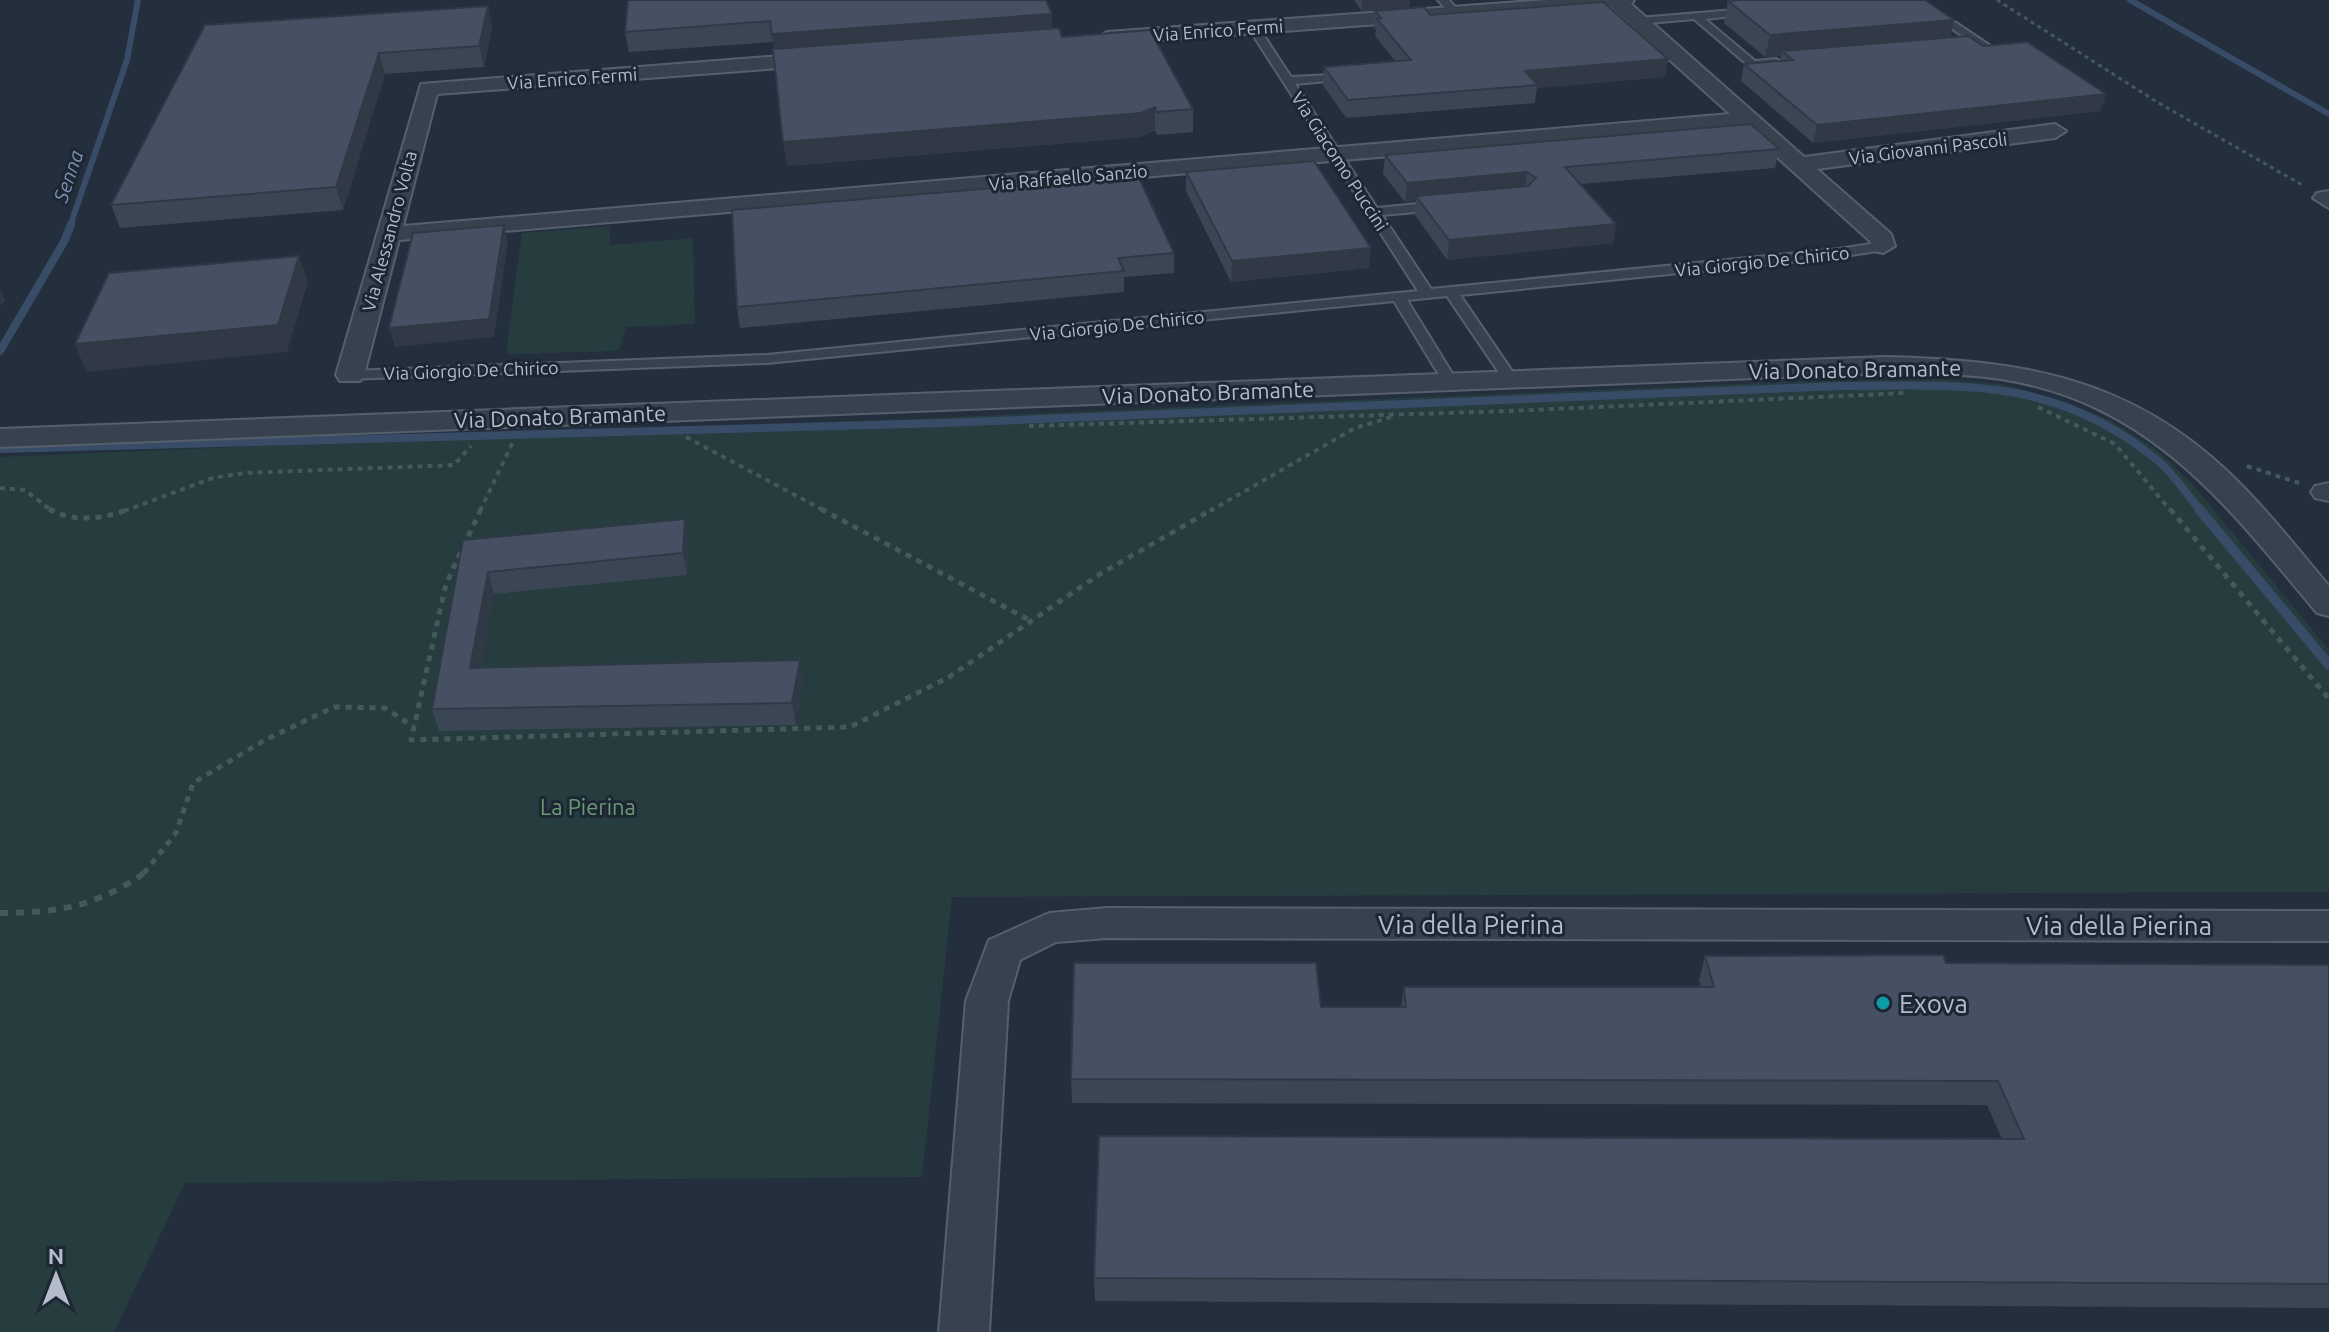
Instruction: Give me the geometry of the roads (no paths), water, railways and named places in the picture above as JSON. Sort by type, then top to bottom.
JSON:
[{"type":"street","name":"Via Enrico Fermi","points":[[1080,40],[1253,27],[1449,6],[1625,0]]},
{"type":"street","name":"Via Giovanni Pascoli","points":[[1616,1],[1866,224],[1882,239],[1883,246]]},
{"type":"street","name":"Via Enrico Fermi","points":[[428,88],[841,58]]},
{"type":"street","name":"Via Alessandro Volta","points":[[350,375],[428,88]]},
{"type":"street","name":"Via Raffaello Sanzio","points":[[388,234],[1749,119]]},
{"type":"street","name":"Via Giovanni Pascoli","points":[[1800,164],[2055,131]]},
{"type":"street","name":"Via Donato Bramante","points":[[0,438],[1885,365],[1978,368],[2048,382],[2147,422],[2178,443],[2213,475],[2329,606]]},
{"type":"street","name":"Via della Pierina","points":[[964,1332],[987,1001],[1003,951],[1049,928],[1107,923],[2329,926]]},
{"type":"lane","points":[[1915,0],[1984,45],[1953,48]]},
{"type":"lane","points":[[1638,21],[1756,12]]},
{"type":"lane","points":[[1696,16],[1753,64],[1784,61]]},
{"type":"lane","name":"Via Giacomo Puccini","points":[[1253,27],[1427,294]]},
{"type":"lane","points":[[1288,81],[1366,74]]},
{"type":"lane","points":[[1374,212],[1449,205]]},
{"type":"lane","name":"Via Giorgio De Chirico","points":[[350,375],[767,359],[1883,246]]},
{"type":"lane","points":[[1451,292],[1511,380]]},
{"type":"lane","points":[[1398,297],[1451,383]]},
{"type":"waterway","name":"Senna","points":[[70,226],[127,60],[138,0]]},
{"type":"waterway","points":[[2130,0],[2329,114]]},
{"type":"waterway","name":"Senna","points":[[0,351],[65,240],[71,224]]},
{"type":"waterway","points":[[0,449],[944,423],[1927,385],[2007,392],[2045,400],[2082,413],[2120,433],[2157,460],[2201,511]]},
{"type":"waterway","points":[[2199,509],[2329,665]]},
{"type":"place","name":"Exova","points":[[1883,1003]]},
{"type":"park label","name":"La Pierina","points":[[588,806]]}]
